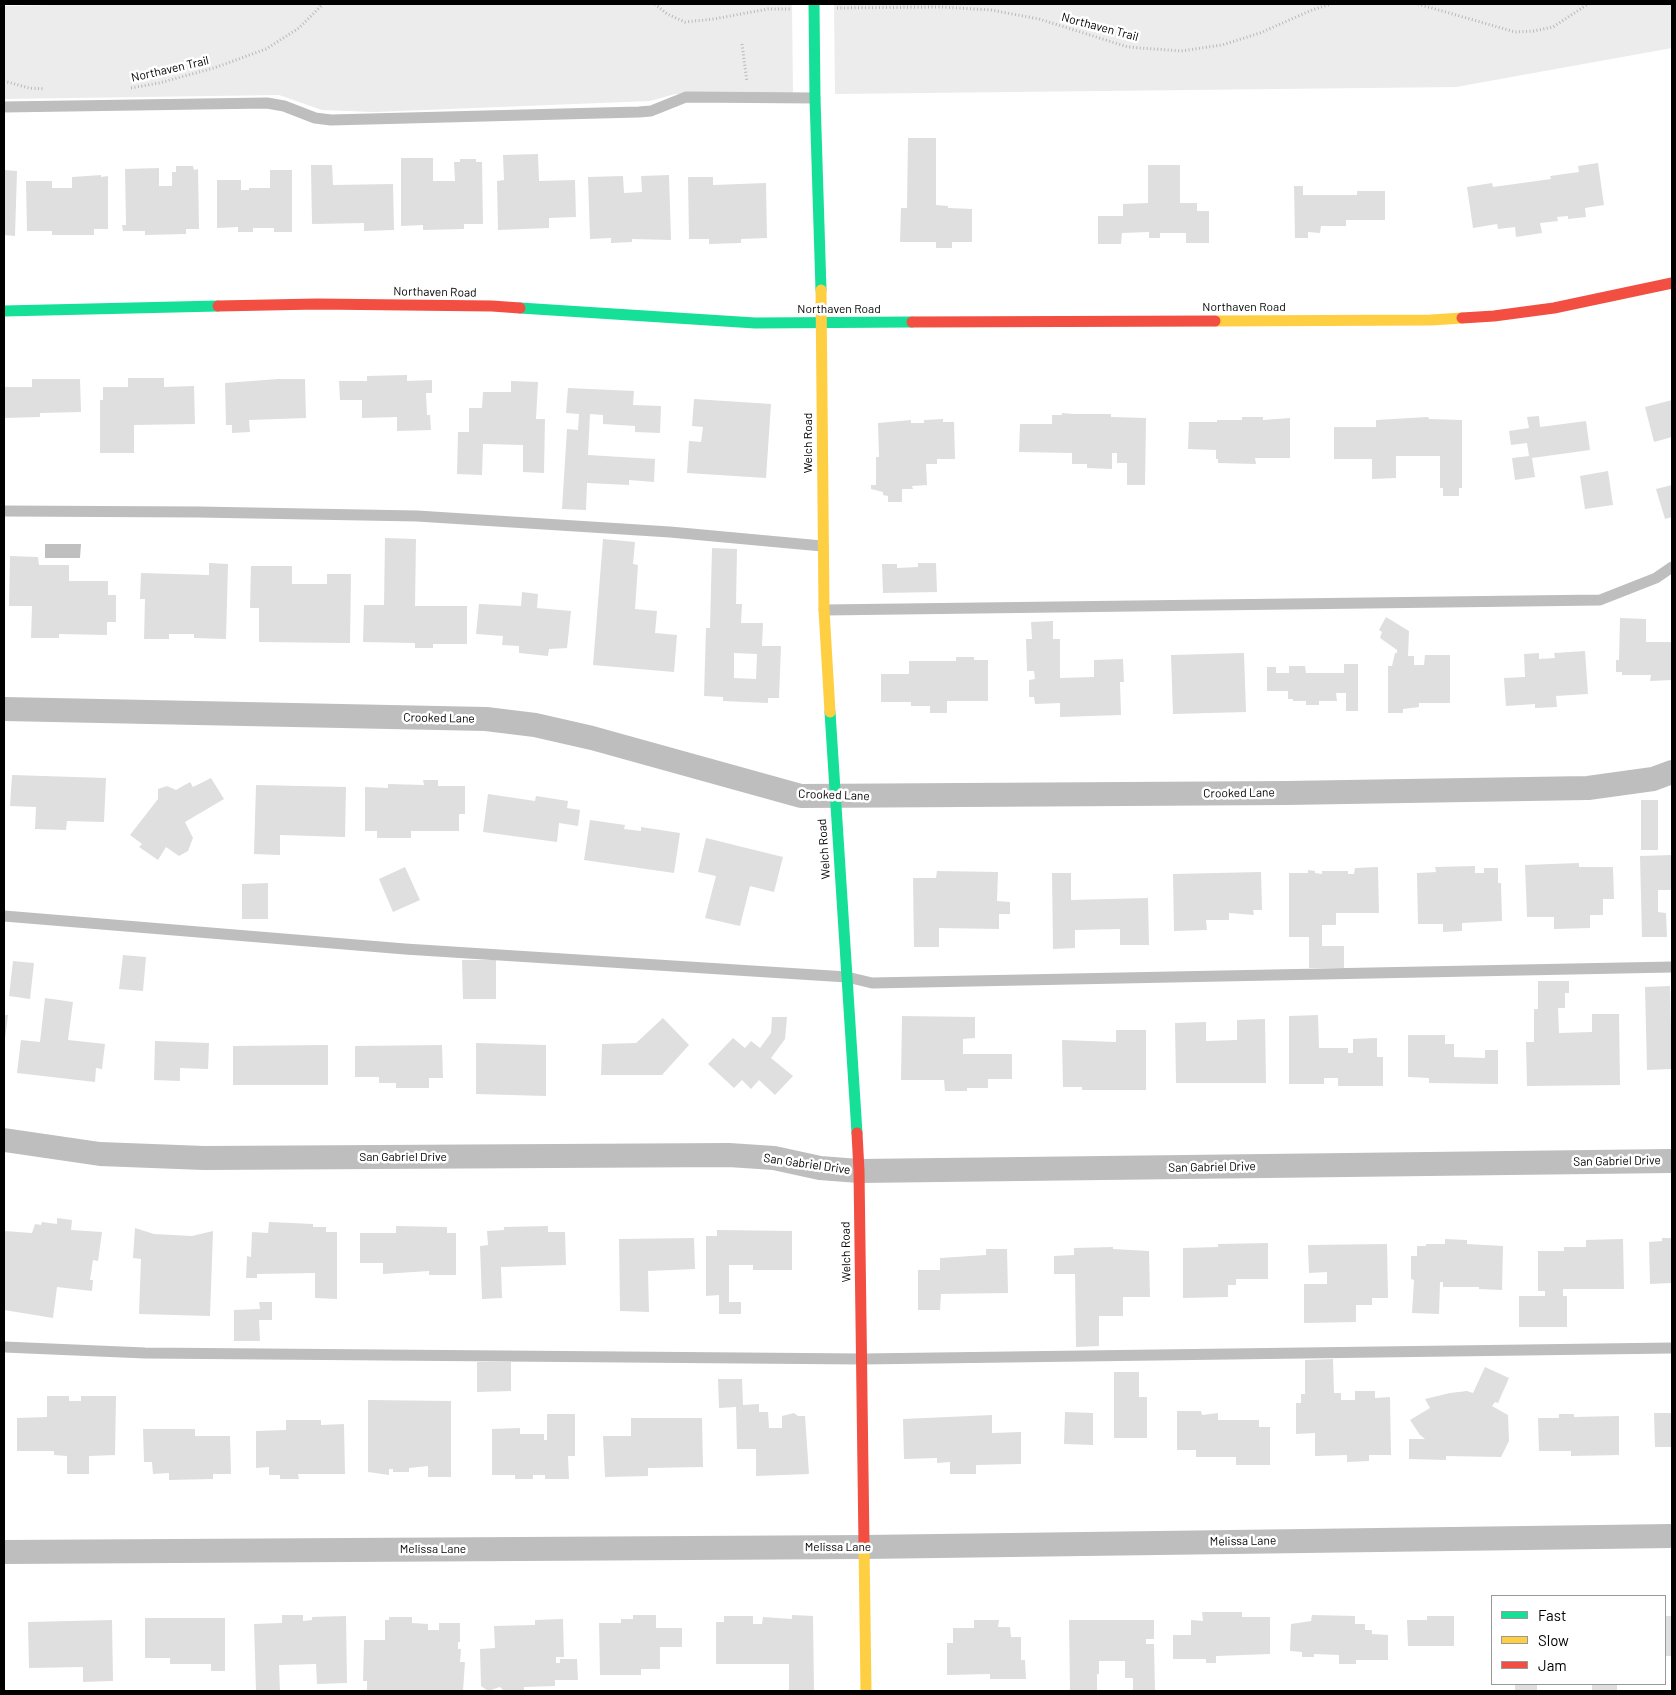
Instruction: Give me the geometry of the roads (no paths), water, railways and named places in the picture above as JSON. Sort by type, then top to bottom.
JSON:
[{"type":"street","name":"Welch Road","points":[[814,6],[822,324],[822,546],[824,610],[859,1171],[866,1691]]},
{"type":"street","name":"Northaven Road","points":[[4,310],[317,304],[492,306],[756,323],[822,324],[1430,320],[1494,316],[1554,308],[1672,282]]},
{"type":"street","name":"Crooked Lane","points":[[4,709],[486,719],[535,725],[592,738],[801,796],[1588,788],[1653,779],[1672,772]]},
{"type":"street","name":"San Gabriel Drive","points":[[4,1140],[100,1154],[204,1158],[729,1155],[774,1158],[820,1168],[859,1171],[1672,1160]]},
{"type":"street","name":"Melissa Lane","points":[[4,1552],[864,1546],[1672,1536]]},
{"type":"lane","points":[[4,107],[267,103],[284,106],[315,118],[331,120],[639,112],[651,111],[686,97],[815,98]]},
{"type":"lane","points":[[4,511],[417,516],[670,532],[822,546]]},
{"type":"lane","points":[[824,610],[1600,600],[1656,578],[1672,567]]},
{"type":"lane","points":[[4,916],[405,949],[847,978],[872,983],[1672,967]]},
{"type":"lane","points":[[4,1347],[145,1353],[862,1359],[1672,1348]]}]
